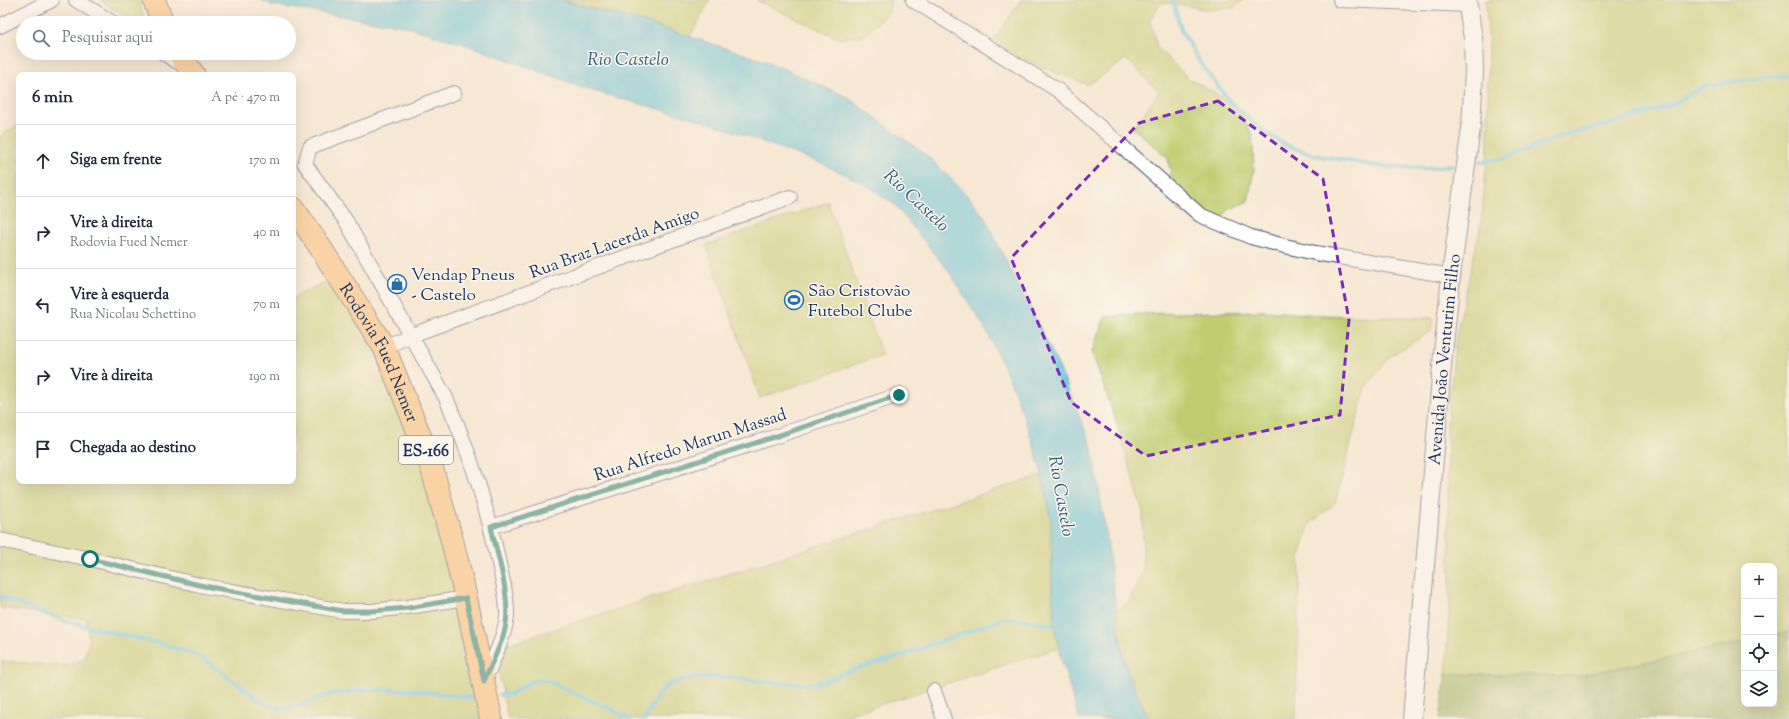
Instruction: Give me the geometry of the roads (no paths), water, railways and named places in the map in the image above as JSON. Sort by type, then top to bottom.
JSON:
[{"type":"main road","points":[[154,0],[160,16]]},
{"type":"main road","name":"Rodovia Fued Nemer","points":[[296,212],[384,347],[418,428],[433,472],[466,598],[484,681],[490,719]]},
{"type":"street","points":[[20,16],[52,0]]},
{"type":"street","points":[[76,0],[102,16]]},
{"type":"street","points":[[913,0],[1059,91],[1200,215],[1251,237],[1281,245],[1315,253],[1451,276]]},
{"type":"street","points":[[1340,0],[1468,2]]},
{"type":"street","name":"Avenida João Venturim Filho","points":[[1412,719],[1451,276],[1471,128],[1473,97],[1473,38],[1468,2]]},
{"type":"street","points":[[0,26],[16,18]]},
{"type":"street","points":[[176,60],[187,66]]},
{"type":"street","points":[[454,94],[310,147],[305,164],[346,221],[412,335],[446,398],[456,420],[491,527],[505,594],[507,614],[504,633],[484,681]]},
{"type":"street","name":"Rua Braz Lacerda Amigo","points":[[384,347],[412,335],[790,196]]},
{"type":"street","name":"Rua Alfredo Marun Massad","points":[[491,527],[774,437],[899,395]]},
{"type":"street","points":[[0,540],[90,559],[204,586],[343,611],[372,611],[408,608],[466,598]]},
{"type":"street","points":[[934,691],[944,719]]},
{"type":"water","name":"Rio Castelo","points":[[260,0],[560,0],[641,21],[769,62],[847,97],[929,157],[967,195],[984,216],[1059,367],[1092,447],[1107,538],[1121,646],[1127,672],[1145,712],[1151,719],[1079,719],[1061,658],[1055,627],[1052,588],[1051,519],[1042,475],[1033,443],[1013,387],[985,328],[948,270],[895,205],[867,185],[823,164],[711,123],[593,91],[473,47],[405,26],[272,5]]},
{"type":"waterway","points":[[1173,0],[1181,30],[1201,64],[1230,102],[1264,132],[1286,145],[1314,155],[1384,167],[1431,168],[1452,165]]},
{"type":"waterway","points":[[1480,162],[1502,159],[1568,134],[1617,122],[1669,106],[1705,86],[1767,77],[1789,76]]},
{"type":"waterway","points":[[0,597],[65,621],[186,651],[205,660],[258,699],[274,707],[287,708],[301,705],[331,694],[363,690],[412,690],[473,698]]},
{"type":"waterway","points":[[643,719],[645,719],[665,688],[675,682],[692,678],[725,677],[774,683],[808,684],[828,680],[859,668],[900,656],[1002,619],[1018,619],[1059,626]]},
{"type":"waterway","points":[[500,695],[511,694],[532,681],[545,680],[631,719]]},
{"type":"place","name":"Vendap Pneus - Castelo","points":[[397,284]]},
{"type":"place","name":"São Cristovão Futebol Clube","points":[[794,300]]}]
